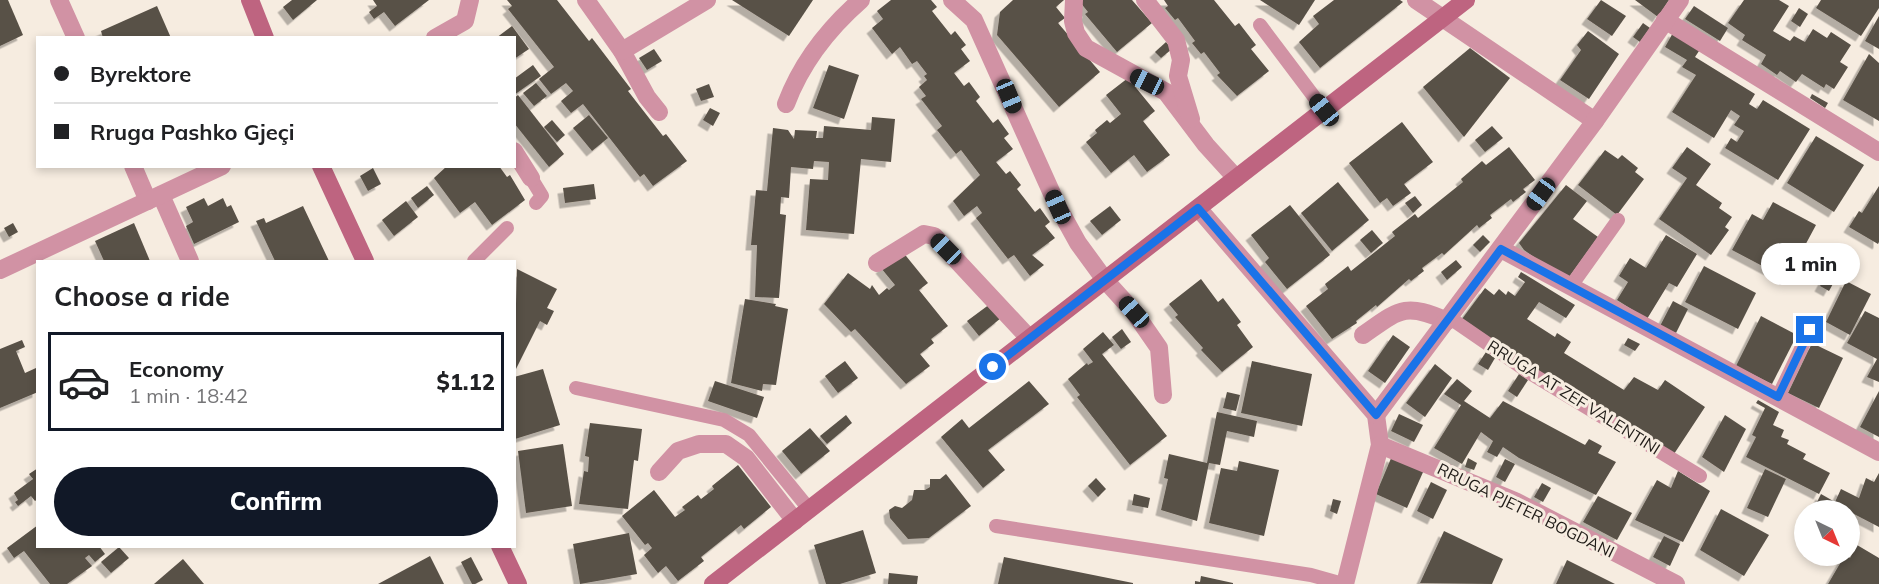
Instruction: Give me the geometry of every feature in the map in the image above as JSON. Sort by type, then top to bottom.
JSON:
[{"type":"street","points":[[59,0],[75,36]]},
{"type":"street","points":[[249,0],[264,36]]},
{"type":"street","points":[[442,36],[465,21],[470,0]]},
{"type":"street","points":[[586,0],[622,51],[647,97],[659,112]]},
{"type":"street","points":[[622,51],[706,0]]},
{"type":"street","points":[[786,104],[795,79],[826,36],[861,0]]},
{"type":"street","points":[[952,0],[974,20],[1058,207],[1078,243],[1105,280],[1134,312],[1159,348],[1163,395]]},
{"type":"street","points":[[1074,0],[1073,21],[1076,33],[1086,48],[1166,92],[1192,123],[1206,145],[1236,178]]},
{"type":"street","points":[[1145,0],[1176,40],[1181,60],[1178,76],[1192,123]]},
{"type":"street","points":[[1416,0],[1595,122]]},
{"type":"street","points":[[713,584],[1466,0]]},
{"type":"street","points":[[1376,415],[1595,122],[1680,0]]},
{"type":"street","points":[[1665,20],[1879,152]]},
{"type":"street","points":[[516,154],[531,178]]},
{"type":"street","points":[[134,168],[189,260]]},
{"type":"street","points":[[0,270],[218,168]]},
{"type":"street","points":[[322,168],[365,260]]},
{"type":"street","points":[[1198,208],[1376,415],[1380,445],[1344,584]]},
{"type":"street","points":[[877,262],[924,234],[934,236],[1029,338]]},
{"type":"street","points":[[1501,249],[1879,452]]},
{"type":"street","name":"RRUGA AT ZEF VALENTINI","points":[[1362,335],[1399,310],[1424,311],[1449,320]]},
{"type":"street","points":[[659,472],[678,451],[699,444],[726,444],[746,458],[802,515]]},
{"type":"street","name":"RRUGA PJETER BOGDANI","points":[[1380,445],[1515,501],[1671,583]]},
{"type":"street","points":[[501,548],[518,584]]},
{"type":"lane","points":[[1260,25],[1324,110]]},
{"type":"lane","points":[[531,178],[542,196],[536,203]]},
{"type":"lane","points":[[1571,286],[1618,220]]},
{"type":"lane","points":[[475,260],[507,228]]},
{"type":"lane","name":"RRUGA AT ZEF VALENTINI","points":[[1449,320],[1530,373],[1700,476]]},
{"type":"lane","points":[[1778,397],[1810,330]]},
{"type":"lane","points":[[576,388],[724,420],[749,435],[802,515]]},
{"type":"lane","points":[[996,526],[1311,575],[1344,584]]},
{"type":"building","points":[[0,0],[8,0],[23,35],[0,46]]},
{"type":"building","points":[[292,0],[317,0],[293,20],[283,7]]},
{"type":"building","points":[[373,0],[429,0],[395,26],[384,12],[374,19],[369,12],[377,6]]},
{"type":"building","points":[[507,0],[557,0],[589,41],[592,38],[631,89],[628,91],[663,136],[666,134],[687,161],[653,186],[644,174],[640,177],[583,104],[571,113],[561,101],[573,91],[566,83],[551,94],[539,79],[554,67],[508,9],[512,6]]},
{"type":"building","points":[[732,0],[813,0],[789,36]]},
{"type":"building","points":[[891,0],[931,0],[937,7],[932,11],[951,35],[955,31],[966,45],[961,49],[970,61],[954,73],[964,86],[969,82],[980,97],[976,101],[993,123],[998,119],[1009,134],[1004,138],[1013,149],[996,162],[1006,174],[1010,171],[1021,185],[1017,189],[1035,212],[1040,208],[1050,222],[1045,226],[1055,238],[1032,255],[1044,265],[1030,276],[1014,255],[1008,259],[976,218],[982,213],[977,206],[964,216],[953,201],[980,175],[961,150],[956,154],[937,130],[942,126],[921,99],[926,96],[919,87],[927,80],[924,76],[927,74],[917,61],[912,64],[900,47],[892,54],[872,28],[883,19],[877,11]]},
{"type":"building","points":[[1013,0],[1064,0],[1056,7],[1065,18],[1058,23],[1100,72],[1059,107],[997,35],[1000,12]]},
{"type":"building","points":[[1082,0],[1132,0],[1152,23],[1117,52],[1085,14],[1088,12],[1080,2]]},
{"type":"building","points":[[1164,0],[1214,0],[1235,26],[1239,23],[1256,45],[1251,49],[1269,71],[1237,96],[1217,75],[1220,73],[1204,52],[1201,54],[1192,43],[1195,41],[1178,18],[1175,20],[1165,8],[1168,6]]},
{"type":"building","points":[[1260,0],[1315,0],[1299,25]]},
{"type":"building","points":[[1334,0],[1400,0],[1403,2],[1320,68],[1299,42],[1319,24],[1313,16]]},
{"type":"building","points":[[1601,0],[1626,16],[1612,36],[1587,19]]},
{"type":"building","points":[[1635,0],[1669,0],[1658,17]]},
{"type":"building","points":[[1744,0],[1779,0],[1789,6],[1773,31],[1790,41],[1794,36],[1805,42],[1813,29],[1827,38],[1831,32],[1851,45],[1840,62],[1848,67],[1834,89],[1826,84],[1824,88],[1802,74],[1796,82],[1780,71],[1777,75],[1761,64],[1766,55],[1742,40],[1745,35],[1728,23]]},
{"type":"building","points":[[1821,0],[1879,0],[1879,8],[1861,36],[1816,8]]},
{"type":"building","points":[[157,6],[170,36],[102,36],[101,31]]},
{"type":"building","points":[[1694,6],[1728,28],[1720,41],[1685,19]]},
{"type":"building","points":[[1799,8],[1808,14],[1800,27],[1791,21]]},
{"type":"building","points":[[1879,16],[1879,49],[1865,41]]},
{"type":"building","points":[[1643,23],[1650,28],[1640,42],[1633,37]]},
{"type":"building","points":[[512,26],[529,49],[516,58],[516,36],[499,36]]},
{"type":"building","points":[[1588,31],[1619,54],[1589,99],[1560,80],[1581,50],[1577,45]]},
{"type":"building","points":[[1674,31],[1701,48],[1695,57],[1755,94],[1749,104],[1757,109],[1763,100],[1810,129],[1778,180],[1725,148],[1731,138],[1737,142],[1744,131],[1734,125],[1740,116],[1731,110],[1714,138],[1672,112],[1696,75],[1682,67],[1687,60],[1665,47]]},
{"type":"building","points":[[1166,42],[1172,49],[1161,58],[1155,52]]},
{"type":"building","points":[[1470,48],[1510,78],[1464,137],[1423,87]]},
{"type":"building","points":[[654,49],[662,61],[647,70],[639,58]]},
{"type":"building","points":[[1869,54],[1879,63],[1879,121],[1843,100]]},
{"type":"building","points":[[533,65],[541,76],[516,94],[516,78]]},
{"type":"building","points":[[829,65],[859,75],[844,119],[813,108]]},
{"type":"building","points":[[1128,78],[1155,111],[1143,121],[1170,155],[1147,172],[1134,155],[1111,173],[1086,142],[1107,120],[1110,123],[1121,114],[1106,95]]},
{"type":"building","points":[[536,83],[547,96],[534,106],[523,93]]},
{"type":"building","points":[[709,84],[714,97],[701,101],[696,89]]},
{"type":"building","points":[[1812,94],[1828,103],[1825,108],[1810,98]]},
{"type":"building","points":[[518,95],[564,154],[549,167],[516,126],[516,96]]},
{"type":"building","points":[[710,108],[720,113],[713,126],[703,120]]},
{"type":"building","points":[[589,115],[608,138],[592,151],[573,128]]},
{"type":"building","points":[[872,117],[895,119],[891,162],[861,159],[854,234],[806,230],[810,179],[828,180],[829,162],[814,161],[813,169],[791,167],[789,198],[781,197],[780,214],[786,215],[779,298],[755,297],[757,245],[751,245],[756,190],[767,191],[773,128],[788,130],[794,139],[795,130],[817,131],[816,138],[823,138],[824,126],[871,130]]},
{"type":"building","points":[[552,120],[565,135],[557,142],[544,127]]},
{"type":"building","points":[[1402,122],[1433,162],[1404,184],[1411,193],[1393,206],[1387,198],[1380,203],[1349,163]]},
{"type":"building","points":[[1492,126],[1503,138],[1485,152],[1475,140]]},
{"type":"building","points":[[1816,136],[1864,165],[1834,212],[1787,183]]},
{"type":"building","points":[[1509,147],[1535,180],[1523,189],[1526,192],[1513,202],[1511,199],[1490,215],[1492,218],[1479,228],[1477,225],[1444,255],[1442,253],[1422,268],[1424,271],[1411,281],[1409,279],[1377,307],[1376,305],[1356,321],[1357,323],[1332,339],[1306,306],[1328,289],[1325,284],[1348,266],[1351,271],[1395,236],[1392,232],[1415,214],[1418,218],[1463,182],[1461,179],[1482,161],[1486,165]]},
{"type":"building","points":[[1687,147],[1711,164],[1696,185],[1722,203],[1719,208],[1732,217],[1725,227],[1729,230],[1711,255],[1659,219],[1687,178],[1672,168]]},
{"type":"building","points":[[1605,150],[1618,159],[1622,155],[1638,168],[1635,172],[1644,179],[1617,215],[1578,185]]},
{"type":"building","points":[[373,168],[381,184],[368,191],[360,176]]},
{"type":"building","points":[[445,168],[500,168],[507,177],[510,175],[525,200],[492,225],[475,202],[460,213],[434,178]]},
{"type":"building","points":[[1338,182],[1369,220],[1332,251],[1301,213]]},
{"type":"building","points":[[594,184],[596,199],[565,203],[563,188]]},
{"type":"building","points":[[1566,185],[1587,201],[1573,219],[1598,237],[1567,280],[1524,250],[1519,243]]},
{"type":"building","points":[[427,186],[434,195],[418,208],[411,198]]},
{"type":"building","points":[[1879,186],[1878,244],[1849,227],[1859,211],[1862,213]]},
{"type":"building","points":[[1415,196],[1422,205],[1413,213],[1405,203]]},
{"type":"building","points":[[204,198],[208,206],[223,198],[227,207],[231,205],[239,222],[194,244],[186,226],[193,222],[186,207]]},
{"type":"building","points":[[406,201],[418,217],[394,236],[382,220]]},
{"type":"building","points":[[1773,202],[1816,225],[1787,279],[1732,250],[1752,214],[1763,220]]},
{"type":"building","points":[[1290,205],[1330,255],[1287,289],[1265,262],[1269,258],[1251,235]]},
{"type":"building","points":[[303,206],[329,260],[275,260],[256,221],[264,218],[266,223]]},
{"type":"building","points":[[1110,206],[1121,220],[1102,235],[1090,221]]},
{"type":"building","points":[[13,223],[18,232],[9,237],[4,228]]},
{"type":"building","points":[[134,223],[150,260],[104,260],[95,241]]},
{"type":"building","points":[[1372,230],[1383,243],[1371,253],[1360,240]]},
{"type":"building","points":[[1483,235],[1490,242],[1480,252],[1473,245]]},
{"type":"building","points":[[1666,235],[1697,254],[1677,287],[1669,283],[1647,319],[1617,300],[1628,282],[1619,276],[1630,258],[1646,268]]},
{"type":"building","points":[[902,251],[928,283],[919,290],[948,326],[931,339],[934,343],[920,354],[930,366],[906,384],[855,329],[851,332],[824,304],[848,273],[870,289],[872,285],[879,295],[887,288],[889,290],[895,285],[881,268]]},
{"type":"building","points":[[1456,260],[1462,267],[1447,280],[1441,272]]},
{"type":"building","points":[[1704,266],[1756,293],[1738,329],[1685,302]]},
{"type":"building","points":[[517,269],[557,289],[547,308],[554,311],[547,325],[540,321],[516,369]]},
{"type":"building","points":[[1521,272],[1575,305],[1566,318],[1539,302],[1527,319],[1555,337],[1557,333],[1571,342],[1564,353],[1624,390],[1634,377],[1658,390],[1665,380],[1705,407],[1674,454],[1548,377],[1462,319],[1485,288],[1494,295],[1499,289],[1506,295],[1508,291],[1515,296],[1525,282],[1518,277]]},
{"type":"building","points":[[1825,277],[1834,282],[1829,291],[1820,286]]},
{"type":"building","points":[[1201,279],[1218,302],[1223,298],[1241,322],[1237,325],[1253,347],[1222,372],[1175,317],[1178,315],[1169,304]]},
{"type":"building","points":[[1846,281],[1871,294],[1850,335],[1826,322]]},
{"type":"building","points":[[745,299],[776,304],[775,306],[788,309],[776,385],[763,384],[762,391],[731,383]]},
{"type":"building","points":[[1673,301],[1688,309],[1676,333],[1660,326]]},
{"type":"building","points":[[990,304],[1001,318],[979,336],[967,321]]},
{"type":"building","points":[[1865,311],[1879,318],[1879,382],[1867,377],[1877,359],[1847,343]]},
{"type":"building","points":[[1761,316],[1797,335],[1772,384],[1736,366]]},
{"type":"building","points":[[1122,329],[1131,342],[1121,349],[1112,337]]},
{"type":"building","points":[[1103,332],[1114,345],[1102,354],[1167,436],[1130,465],[1077,397],[1080,395],[1068,379],[1087,363],[1088,365],[1093,362],[1083,349]]},
{"type":"building","points":[[1393,335],[1410,347],[1385,383],[1368,371]]},
{"type":"building","points":[[1628,338],[1640,344],[1635,351],[1624,345]]},
{"type":"building","points":[[22,340],[25,347],[16,351],[25,373],[36,368],[36,393],[0,408],[0,349]]},
{"type":"building","points":[[1812,343],[1843,358],[1819,408],[1788,393]]},
{"type":"building","points":[[1486,352],[1495,358],[1488,370],[1478,364]]},
{"type":"building","points":[[845,361],[858,378],[838,393],[825,376]]},
{"type":"building","points":[[1252,361],[1312,374],[1302,426],[1241,413]]},
{"type":"building","points":[[1435,364],[1452,378],[1425,417],[1406,403]]},
{"type":"building","points":[[543,369],[560,425],[516,439],[516,376]]},
{"type":"building","points":[[1519,374],[1528,380],[1517,397],[1508,391]]},
{"type":"building","points":[[1457,379],[1472,391],[1464,401],[1490,418],[1503,401],[1585,445],[1589,439],[1602,446],[1598,453],[1616,462],[1596,495],[1519,458],[1503,447],[1497,457],[1487,452],[1493,441],[1481,432],[1462,464],[1434,448],[1461,405],[1444,394]]},
{"type":"building","points":[[715,381],[764,397],[757,418],[708,401]]},
{"type":"building","points":[[1029,381],[1049,404],[988,450],[1005,470],[983,488],[941,437],[962,419],[969,428]]},
{"type":"building","points":[[1879,391],[1879,437],[1860,427]]},
{"type":"building","points":[[1227,392],[1240,395],[1236,411],[1223,408]]},
{"type":"building","points":[[1758,400],[1779,412],[1773,425],[1784,430],[1781,437],[1789,440],[1787,444],[1806,454],[1803,459],[1830,473],[1819,494],[1746,457],[1756,437],[1752,435],[1765,408],[1756,403]]},
{"type":"building","points":[[1217,412],[1257,421],[1254,437],[1227,431],[1220,465],[1209,463],[1197,521],[1161,510],[1168,479],[1164,478],[1169,454],[1207,463]]},
{"type":"building","points":[[1399,414],[1423,425],[1414,442],[1391,431]]},
{"type":"building","points":[[846,415],[852,423],[827,444],[820,436]]},
{"type":"building","points":[[1725,415],[1746,429],[1724,472],[1702,457]]},
{"type":"building","points":[[590,423],[642,429],[638,461],[634,460],[628,509],[579,504],[584,471],[588,472],[589,457],[585,456]]},
{"type":"building","points":[[810,428],[830,451],[801,474],[782,451]]},
{"type":"building","points":[[563,444],[572,506],[526,513],[518,451]]},
{"type":"building","points":[[1392,456],[1424,470],[1407,508],[1376,494]]},
{"type":"building","points":[[1468,458],[1477,463],[1474,470],[1465,467]]},
{"type":"building","points":[[1505,459],[1515,464],[1505,482],[1496,477]]},
{"type":"building","points":[[1239,461],[1279,470],[1264,536],[1209,523],[1221,468],[1237,471]]},
{"type":"building","points":[[738,465],[771,507],[744,529],[741,525],[701,557],[704,561],[678,581],[666,566],[658,573],[644,555],[652,548],[648,543],[645,545],[622,516],[654,490],[675,517],[685,510],[682,507],[698,495],[701,499],[714,489],[712,486]]},
{"type":"building","points":[[36,469],[36,500],[31,496],[18,506],[14,493],[33,479],[29,474]]},
{"type":"building","points":[[1765,469],[1786,479],[1768,517],[1747,508]]},
{"type":"building","points":[[1678,471],[1710,491],[1683,542],[1635,520],[1657,480],[1671,488]]},
{"type":"building","points":[[1879,473],[1879,527],[1860,517],[1860,500],[1836,500],[1841,489],[1859,498],[1866,478],[1874,482]]},
{"type":"building","points":[[946,474],[971,506],[929,538],[908,539],[890,518],[889,510],[895,506],[902,508],[912,500],[914,490],[925,490],[930,487],[930,479],[940,479]]},
{"type":"building","points":[[1096,478],[1106,489],[1098,497],[1088,486]]},
{"type":"building","points":[[1431,482],[1447,490],[1433,519],[1417,511]]},
{"type":"building","points":[[1542,483],[1551,488],[1543,502],[1534,497]]},
{"type":"building","points":[[1134,494],[1150,498],[1148,508],[1132,505]]},
{"type":"building","points":[[1821,494],[1832,500],[1818,500]]},
{"type":"building","points":[[1598,496],[1632,513],[1617,540],[1583,522]]},
{"type":"building","points":[[1333,499],[1341,501],[1337,514],[1330,511]]},
{"type":"building","points":[[1721,509],[1769,535],[1744,576],[1700,550]]},
{"type":"building","points":[[36,526],[36,548],[100,548],[105,554],[95,562],[89,555],[85,558],[92,566],[67,584],[50,584],[24,551],[14,558],[7,548]]},
{"type":"building","points":[[863,530],[876,573],[840,584],[826,584],[814,545]]},
{"type":"building","points":[[1444,531],[1503,559],[1492,584],[1420,583]]},
{"type":"building","points":[[629,533],[637,574],[580,584],[573,544]]},
{"type":"building","points":[[1664,536],[1680,544],[1670,566],[1653,557]]},
{"type":"building","points":[[1860,547],[1879,558],[1879,584],[1828,584],[1839,566],[1860,566]]},
{"type":"building","points":[[118,548],[129,558],[111,573],[101,562]]},
{"type":"building","points":[[430,556],[444,584],[378,584]]},
{"type":"building","points":[[471,557],[483,580],[475,584],[472,584],[461,562]]},
{"type":"building","points":[[1004,557],[1133,583],[1133,584],[998,584]]},
{"type":"building","points":[[183,559],[204,584],[154,584]]},
{"type":"building","points":[[1567,560],[1615,584],[1556,584]]},
{"type":"building","points":[[889,573],[918,576],[917,584],[888,584]]},
{"type":"building","points":[[1201,576],[1233,584],[1195,584],[1195,581],[1200,582]]},
{"type":"route","points":[[993,367],[1198,208],[1376,415],[1501,249],[1778,397],[1810,330]]}]
